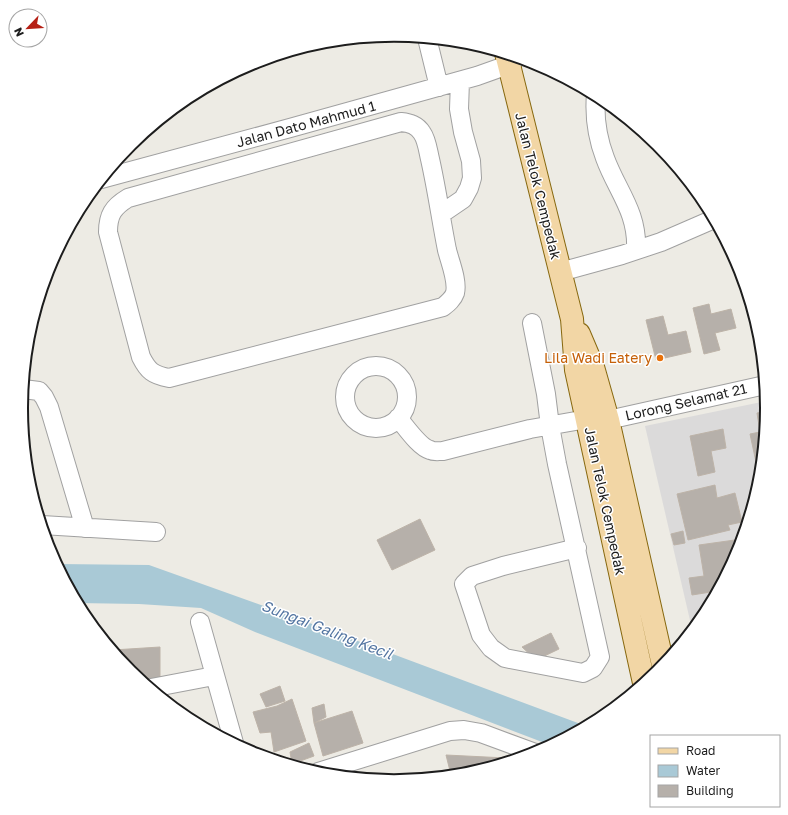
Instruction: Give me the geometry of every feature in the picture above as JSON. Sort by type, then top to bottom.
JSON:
[{"type":"main road","name":"Jalan Telok Cempedak","points":[[511,61],[572,319],[593,367],[597,419],[643,676]]},
{"type":"main road","name":"Jalan Telok Cempedak","points":[[597,419],[661,658]]},
{"type":"street","points":[[428,43],[439,87]]},
{"type":"street","name":"Jalan Dato Mahmud 1","points":[[111,176],[460,81],[509,60]]},
{"type":"street","points":[[441,214],[463,199],[472,178],[471,161],[463,132],[459,109],[460,81]]},
{"type":"street","points":[[598,104],[596,124],[600,144],[605,159],[631,213],[636,236],[636,250]]},
{"type":"street","points":[[402,122],[410,122],[422,133],[437,189],[441,214],[455,283],[455,293],[451,300],[443,307],[169,378],[159,376],[152,372],[146,366],[141,357],[108,232],[108,222],[112,212],[118,204],[128,198],[402,122]]},
{"type":"street","points":[[560,272],[661,242],[709,221]]},
{"type":"street","points":[[532,323],[546,394],[557,464],[577,548],[600,657],[593,668],[583,673],[505,658],[491,648],[481,635],[464,584],[468,579],[472,576],[503,566],[577,548]]},
{"type":"street","name":"Lorong Selamat 21","points":[[398,418],[428,450],[443,451],[530,429],[597,419],[759,386]]},
{"type":"street","points":[[31,390],[44,397],[49,407],[84,528]]},
{"type":"street","points":[[47,526],[156,532]]},
{"type":"street","points":[[200,622],[232,736]]},
{"type":"street","points":[[158,687],[214,676]]},
{"type":"street","points":[[332,768],[450,731],[464,730],[481,733],[525,749]]},
{"type":"shaded area","points":[[760,402],[757,455],[748,502],[741,525],[732,548],[711,591],[690,621],[645,426]]},
{"type":"water","name":"Sungai Galing Kecil","points":[[64,564],[149,565],[272,609],[578,723],[543,742],[255,632],[201,608],[139,604],[85,603]]},
{"type":"building","points":[[709,304],[711,314],[731,309],[736,328],[715,333],[720,350],[704,354],[693,308]]},
{"type":"building","points":[[663,316],[668,335],[686,331],[691,352],[656,360],[646,320]]},
{"type":"building","points":[[760,412],[759,427],[757,413]]},
{"type":"building","points":[[723,429],[726,448],[711,451],[715,472],[698,476],[690,436]]},
{"type":"building","points":[[759,432],[756,462],[750,434]]},
{"type":"building","points":[[715,485],[717,498],[735,493],[742,522],[728,525],[730,530],[688,540],[677,494]]},
{"type":"building","points":[[420,519],[435,550],[392,570],[377,540]]},
{"type":"building","points":[[683,531],[685,543],[674,545],[671,534]]},
{"type":"building","points":[[735,540],[710,592],[692,595],[689,578],[704,576],[699,545]]},
{"type":"building","points":[[551,633],[559,649],[536,660],[522,647]]},
{"type":"building","points":[[160,647],[160,677],[151,681],[120,650]]},
{"type":"building","points":[[280,686],[285,701],[266,707],[260,694]]},
{"type":"building","points":[[292,699],[306,741],[274,752],[271,732],[260,733],[253,712],[277,706]]},
{"type":"building","points":[[324,704],[326,717],[314,723],[312,708]]},
{"type":"building","points":[[352,711],[363,743],[323,756],[314,723]]},
{"type":"building","points":[[309,743],[314,756],[300,761],[291,759],[290,752]]},
{"type":"building","points":[[446,755],[500,758],[489,761],[449,769]]},
{"type":"place","name":"Lila Wadi Eatery","points":[[660,358]]}]
